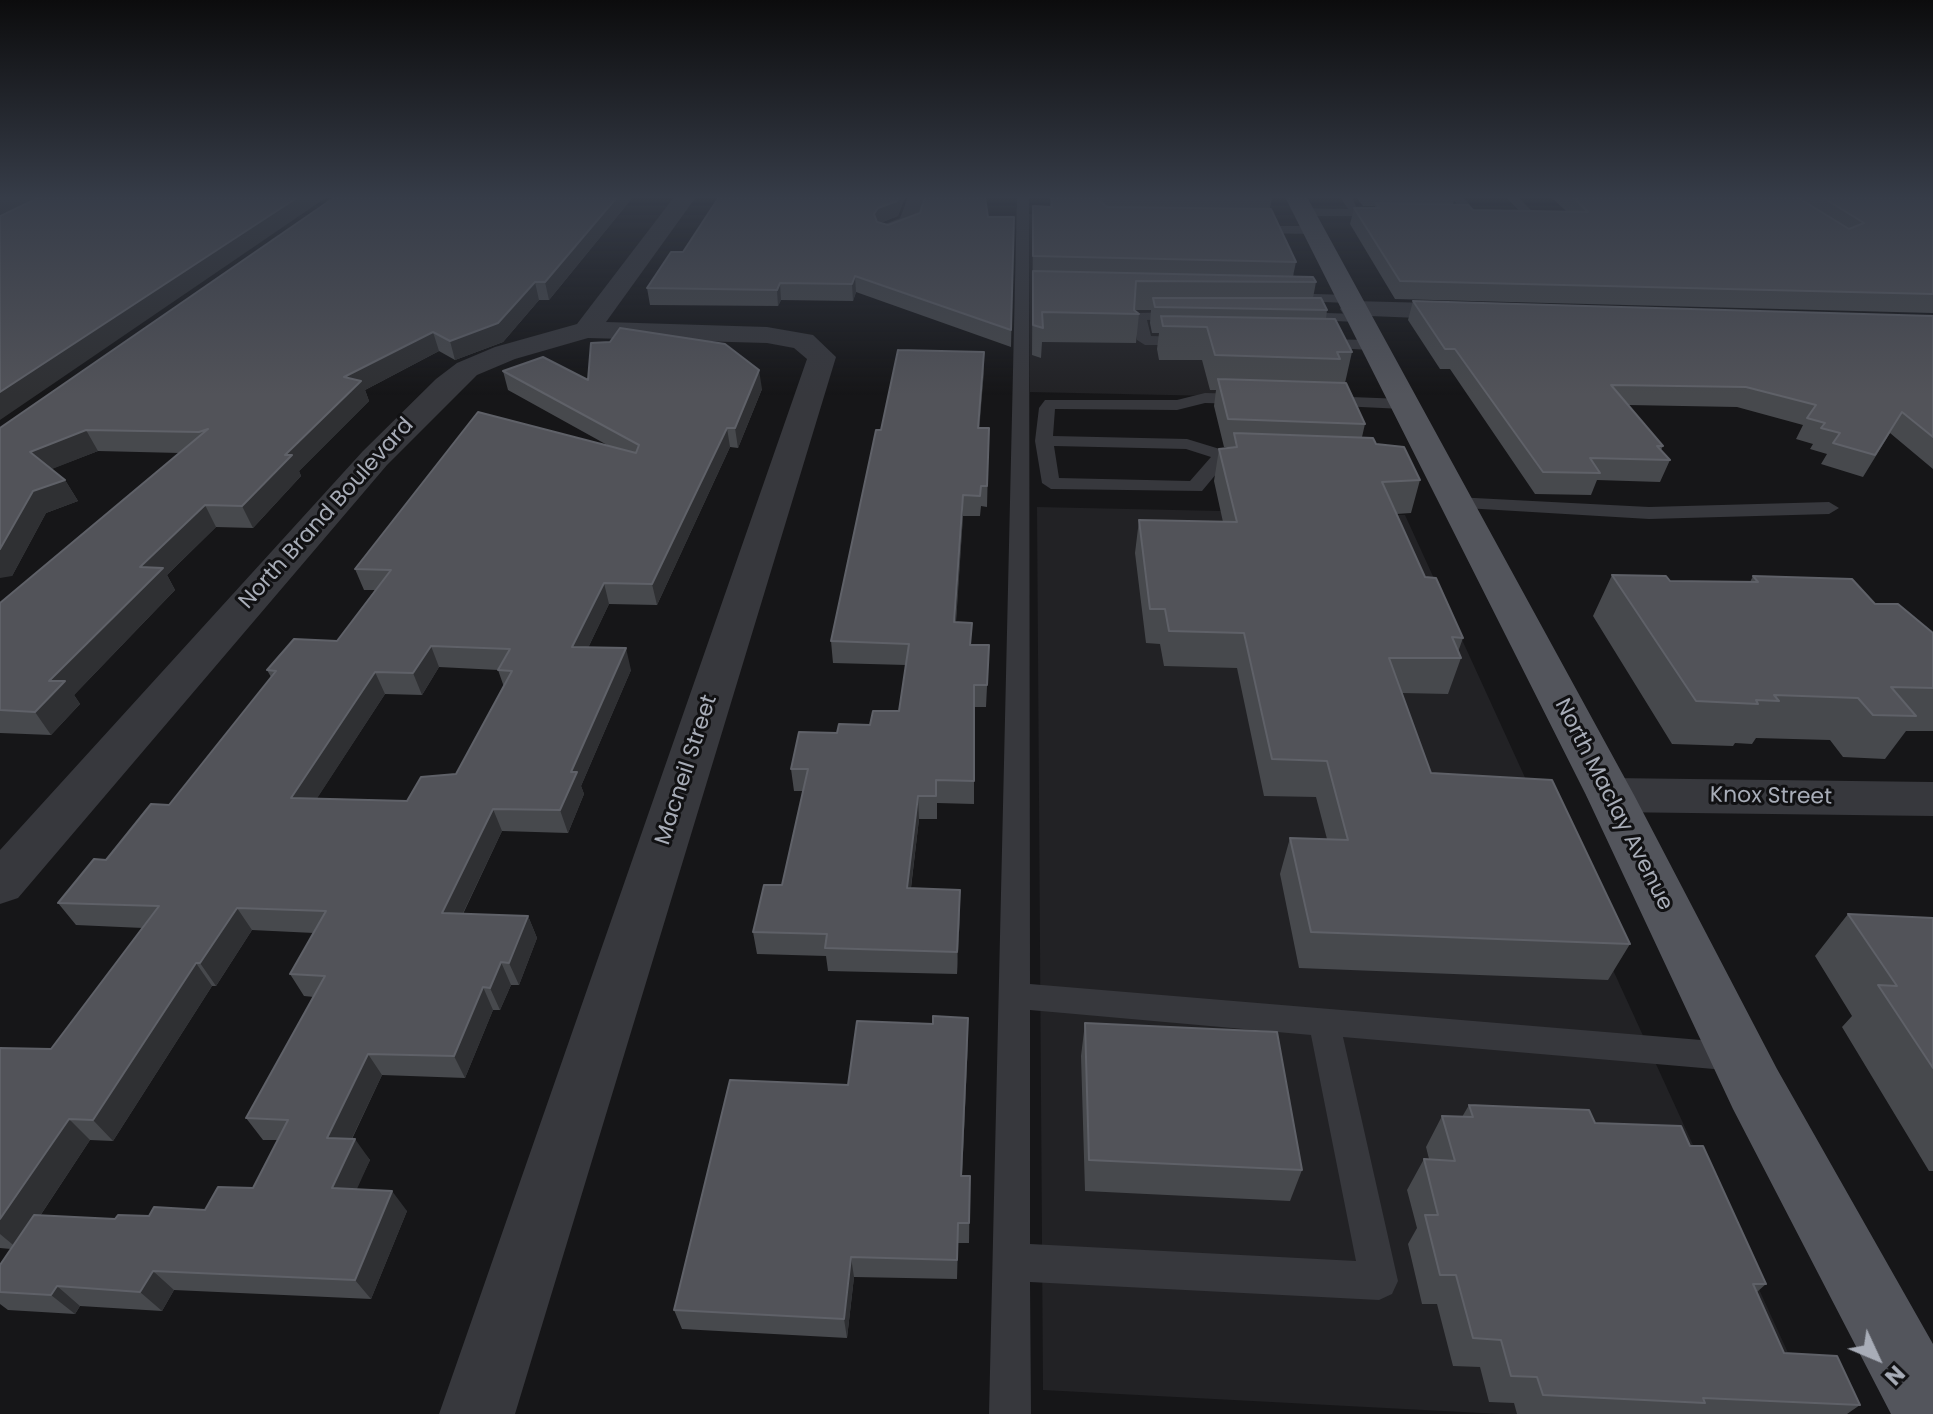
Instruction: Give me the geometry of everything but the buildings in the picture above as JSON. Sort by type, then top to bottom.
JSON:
[{"type":"main road","name":"North Maclay Avenue","points":[[1329,263],[1403,404],[1427,464],[1455,503],[1610,795],[1740,1058],[1931,1414]]},
{"type":"street","points":[[587,330],[636,263]]},
{"type":"street","points":[[1357,318],[1494,313]]},
{"type":"street","name":"North Brand Boulevard","points":[[0,884],[375,458],[447,385],[467,369],[505,353],[587,330]]},
{"type":"street","name":"Macneil Street","points":[[477,1414],[822,357],[803,341],[767,335],[587,330]]},
{"type":"street","name":"Knox Street","points":[[1610,795],[1933,799]]},
{"type":"lane","points":[[1010,1414],[1026,263]]},
{"type":"lane","points":[[1270,297],[1357,318]]},
{"type":"lane","points":[[1204,315],[1138,316],[1145,340],[1212,342]]},
{"type":"lane","points":[[1281,316],[1357,318]]},
{"type":"lane","points":[[1308,344],[1357,318]]},
{"type":"lane","points":[[1222,455],[1195,487],[1051,483],[1044,441],[1047,408],[1051,404],[1177,405],[1205,398],[1263,400]]},
{"type":"lane","points":[[1306,401],[1403,404]]},
{"type":"lane","points":[[1044,441],[1187,444],[1222,455],[1268,457]]},
{"type":"lane","points":[[1455,503],[1691,513],[1730,509],[1829,508]]},
{"type":"lane","points":[[1014,996],[1740,1058]]},
{"type":"lane","points":[[1011,1262],[1379,1281],[1324,1022]]},
{"type":"shaded area","points":[[1029,263],[1289,263],[1352,399],[1030,392]]},
{"type":"shaded area","points":[[1037,507],[1405,515],[1816,1414],[1500,1414],[1043,1390]]}]
